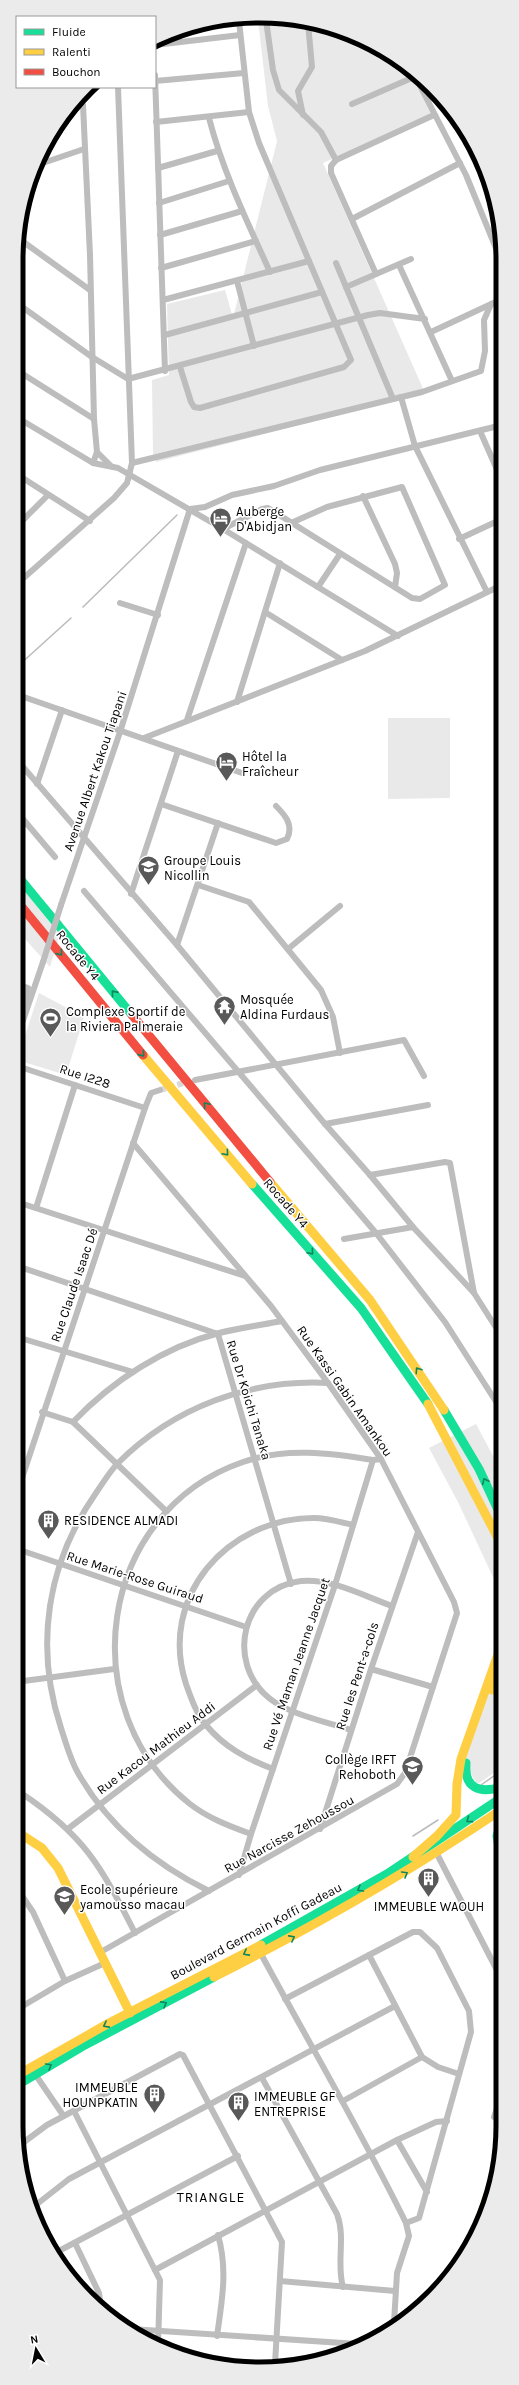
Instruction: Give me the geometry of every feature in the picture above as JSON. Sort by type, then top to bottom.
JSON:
[{"type":"main road","name":"Rocade Y4","points":[[23,882],[172,1065],[370,1300],[457,1430],[496,1505]]},
{"type":"main road","name":"Rocade Y4","points":[[23,908],[160,1076],[316,1258],[361,1308],[430,1407],[496,1534]]},
{"type":"main road","points":[[494,1530],[496,1536]]},
{"type":"main road","points":[[413,1857],[437,1836],[456,1815],[457,1784],[461,1760],[496,1660]]},
{"type":"main road","points":[[496,1680],[468,1754],[465,1775],[469,1784],[483,1792],[496,1788]]},
{"type":"main road","name":"Boulevard Germain Koffi Gadeau","points":[[23,2072],[130,2013],[299,1924],[413,1857],[496,1801]]},
{"type":"main road","name":"Boulevard Germain Koffi Gadeau","points":[[23,2081],[34,2074],[356,1902],[437,1854],[496,1813]]},
{"type":"main road","points":[[23,1836],[32,1840],[50,1857],[58,1868],[130,2013]]},
{"type":"street","points":[[267,23],[276,84],[303,115],[326,138],[336,160]]},
{"type":"street","points":[[180,367],[191,402],[194,407],[200,408],[349,365],[350,355],[261,150],[249,112],[240,24]]},
{"type":"street","points":[[303,115],[298,91],[312,67],[308,28]]},
{"type":"street","points":[[161,44],[240,35]]},
{"type":"street","points":[[156,81],[244,73]]},
{"type":"street","points":[[352,104],[410,78]]},
{"type":"street","points":[[419,85],[460,163],[495,248]]},
{"type":"street","points":[[23,578],[124,488],[130,475],[132,463],[118,88]]},
{"type":"street","points":[[155,88],[161,268],[165,335],[165,371]]},
{"type":"street","points":[[82,104],[90,255],[94,419],[97,452],[93,463]]},
{"type":"street","points":[[156,122],[209,118],[249,112]]},
{"type":"street","points":[[376,274],[331,173],[331,166],[336,160],[434,115]]},
{"type":"street","points":[[209,118],[218,151],[229,181],[270,272]]},
{"type":"street","points":[[44,163],[84,149]]},
{"type":"street","points":[[158,168],[218,151]]},
{"type":"street","points":[[352,219],[460,163]]},
{"type":"street","points":[[159,203],[229,181]]},
{"type":"street","points":[[160,235],[242,211]]},
{"type":"street","points":[[161,268],[256,241]]},
{"type":"street","points":[[24,242],[90,290]]},
{"type":"street","points":[[346,287],[411,259]]},
{"type":"street","points":[[163,300],[309,261]]},
{"type":"street","points":[[336,263],[393,399]]},
{"type":"street","points":[[399,265],[431,332],[452,381]]},
{"type":"street","points":[[238,281],[254,346]]},
{"type":"street","points":[[165,335],[322,292]]},
{"type":"street","points":[[431,332],[496,302]]},
{"type":"street","points":[[132,463],[401,397],[481,372],[483,369],[486,351],[484,320],[491,304]]},
{"type":"street","points":[[23,308],[92,357],[128,379],[165,371],[380,313],[425,319]]},
{"type":"street","points":[[23,373],[94,419]]},
{"type":"street","points":[[401,397],[415,446],[459,539],[487,592]]},
{"type":"street","points":[[23,421],[93,463],[112,466]]},
{"type":"street","points":[[190,509],[205,507],[232,495],[274,486],[320,470],[496,427]]},
{"type":"street","points":[[480,431],[496,467]]},
{"type":"street","points":[[97,452],[112,466],[224,529],[398,636]]},
{"type":"street","points":[[23,478],[90,520]]},
{"type":"street","points":[[224,529],[264,508],[416,599],[445,585],[402,487],[363,496],[327,507],[291,523]]},
{"type":"street","points":[[23,516],[25,518],[48,495]]},
{"type":"street","points":[[363,496],[395,564],[397,574],[395,587]]},
{"type":"street","name":"Avenue Albert Kakou Tiapani","points":[[23,1020],[120,732],[158,615],[190,509]]},
{"type":"street","points":[[459,539],[496,522]]},
{"type":"street","points":[[187,720],[246,543]]},
{"type":"street","points":[[318,587],[340,554]]},
{"type":"street","points":[[237,702],[280,563]]},
{"type":"street","points":[[144,738],[342,660],[398,636],[496,588]]},
{"type":"street","points":[[120,603],[158,615]]},
{"type":"street","points":[[265,612],[342,660]]},
{"type":"street","points":[[23,697],[120,732],[144,738],[242,773]]},
{"type":"street","points":[[37,784],[62,710]]},
{"type":"street","points":[[131,894],[178,751]]},
{"type":"street","points":[[23,766],[83,839],[177,945],[325,1124],[413,1227],[474,1293],[496,1328]]},
{"type":"street","points":[[160,804],[267,841],[280,842],[287,839],[290,826],[285,815],[276,806]]},
{"type":"street","points":[[23,819],[55,857]]},
{"type":"street","points":[[177,945],[218,823]]},
{"type":"street","points":[[198,885],[249,902],[288,949],[326,999],[333,1017],[340,1053]]},
{"type":"street","points":[[84,891],[376,1233],[446,1322],[496,1401]]},
{"type":"street","points":[[288,949],[340,906]]},
{"type":"street","points":[[23,986],[28,988],[23,1004]]},
{"type":"street","points":[[195,1080],[239,1073],[275,1064],[404,1040],[424,1076]]},
{"type":"street","name":"Rue I228","points":[[23,1068],[145,1108]]},
{"type":"street","points":[[36,1208],[75,1085]]},
{"type":"street","name":"Rue Claude Isaac Dé","points":[[23,1469],[145,1108],[152,1093],[160,1090]]},
{"type":"street","points":[[325,1124],[428,1105]]},
{"type":"street","name":"Rue Kassi Gabin Amankou","points":[[133,1143],[282,1321],[328,1383],[381,1459],[454,1602],[457,1613],[433,1686]]},
{"type":"street","points":[[370,1175],[445,1162],[450,1163],[474,1293]]},
{"type":"street","points":[[23,1204],[245,1276]]},
{"type":"street","points":[[344,1239],[413,1227]]},
{"type":"street","name":"Rue Dr Koichi Tanaka","points":[[23,1268],[218,1334],[291,1584]]},
{"type":"street","points":[[73,1422],[90,1404],[133,1372],[182,1345],[218,1334],[282,1321]]},
{"type":"street","points":[[23,1339],[133,1372]]},
{"type":"street","points":[[209,1891],[160,1863],[133,1840],[100,1806],[72,1760],[48,1678],[47,1627],[60,1564],[81,1516],[117,1464],[141,1442],[183,1414],[205,1404],[236,1394],[289,1384],[328,1383]]},
{"type":"street","points":[[42,1412],[73,1422],[166,1511]]},
{"type":"street","points":[[251,1834],[225,1825],[189,1803],[153,1765],[128,1719],[114,1669],[116,1619],[125,1585],[138,1550],[166,1511],[198,1485],[214,1476],[255,1458],[315,1453],[373,1460],[381,1459]]},
{"type":"street","name":"Rue Vé Maman Jeanne Jacquet","points":[[239,1875],[292,1710],[335,1586],[373,1460]]},
{"type":"street","points":[[273,1769],[235,1752],[206,1725],[193,1704],[181,1664],[181,1634],[187,1605],[204,1572],[221,1551],[244,1536],[274,1523],[315,1518],[353,1525]]},
{"type":"street","name":"Rue les Pent-a-cols","points":[[320,1829],[371,1668],[418,1532]]},
{"type":"street","name":"Rue Marie-Rose Guiraud","points":[[23,1551],[187,1605],[246,1627]]},
{"type":"street","points":[[351,1730],[277,1704],[257,1685],[246,1666],[243,1654],[246,1627],[259,1604],[274,1592],[291,1584],[308,1581],[335,1586],[392,1606]]},
{"type":"street","points":[[371,1668],[433,1686]]},
{"type":"street","points":[[23,1681],[114,1669]]},
{"type":"street","name":"Rue Kacou Mathieu Addi","points":[[68,1828],[100,1806],[257,1685]]},
{"type":"street","name":"Rue Narcisse Zehoussou","points":[[100,1953],[389,1790],[401,1780],[433,1686]]},
{"type":"street","points":[[23,1794],[48,1810],[68,1828],[101,1868],[135,1933]]},
{"type":"street","points":[[437,1854],[496,1968]]},
{"type":"street","points":[[23,1897],[33,1912],[65,1981]]},
{"type":"street","points":[[285,1999],[416,1932],[420,1932],[437,1948],[469,2011],[472,2022],[447,2121],[419,2218],[406,2223]]},
{"type":"street","points":[[261,1954],[313,2051],[344,2101],[370,2155],[406,2223],[409,2236],[397,2274],[394,2320]]},
{"type":"street","points":[[369,1955],[422,2057],[438,2067],[459,2074]]},
{"type":"street","points":[[23,2006],[65,1981],[104,1963]]},
{"type":"street","points":[[37,2204],[60,2185],[395,2006]]},
{"type":"street","points":[[24,2142],[63,2116],[180,2054],[183,2055],[238,2156],[282,2242],[275,2361]]},
{"type":"street","points":[[344,2101],[422,2057]]},
{"type":"street","points":[[34,2074],[63,2116]]},
{"type":"street","points":[[262,2078],[341,2225],[340,2270],[343,2286]]},
{"type":"street","points":[[74,2111],[128,2215],[155,2270],[161,2286],[158,2339]]},
{"type":"street","points":[[494,2117],[496,2111]]},
{"type":"street","points":[[155,2270],[265,2209],[397,2140],[436,2122],[447,2121]]},
{"type":"street","points":[[397,2140],[427,2192]]},
{"type":"street","points":[[59,2251],[238,2156]]},
{"type":"street","points":[[217,2336],[224,2266],[218,2235]]},
{"type":"street","points":[[75,2243],[99,2293],[100,2300]]},
{"type":"street","points":[[280,2281],[395,2291]]},
{"type":"street","points":[[141,2330],[351,2344]]},
{"type":"shaded area","points":[[258,23],[290,25],[306,28],[321,31],[350,41],[364,47],[391,63],[421,87],[433,115],[323,163],[425,393],[156,462],[153,453],[152,380],[169,375],[167,304],[225,290],[233,318],[277,141],[268,106]]},
{"type":"shaded area","points":[[388,718],[450,718],[450,798],[388,799]]},
{"type":"shaded area","points":[[23,878],[63,923],[50,967],[23,937]]},
{"type":"shaded area","name":"Complexe Sportif de la Riviera Palmeraie","points":[[39,993],[84,1017],[66,1075],[23,1062],[23,1042]]},
{"type":"shaded area","points":[[476,1424],[496,1462],[496,1583],[458,1502],[429,1448]]},
{"type":"shaded area","points":[[496,1671],[496,1771],[479,1783],[476,1783],[464,1758]]},
{"type":"waterway","points":[[83,607],[177,515]]},
{"type":"waterway","points":[[23,661],[71,618]]},
{"type":"waterway","points":[[481,1785],[496,1774]]},
{"type":"waterway","points":[[413,1836],[438,1820]]},
{"type":"tunnel","points":[[160,1090],[187,1082]]},
{"type":"traffic: fast","points":[[23,882],[132,1015]]},
{"type":"traffic: fast","points":[[252,1184],[361,1308],[428,1404]]},
{"type":"traffic: fast","points":[[444,1410],[479,1469],[496,1505]]},
{"type":"traffic: fast","points":[[466,1763],[468,1778],[474,1787],[486,1790],[496,1788]]},
{"type":"traffic: fast","points":[[261,1945],[387,1874],[496,1801]]},
{"type":"traffic: fast","points":[[23,2082],[85,2045],[214,1977]]},
{"type":"traffic: slow","points":[[143,1055],[252,1184]]},
{"type":"traffic: slow","points":[[270,1182],[370,1300],[444,1410]]},
{"type":"traffic: slow","points":[[428,1404],[496,1534]]},
{"type":"traffic: slow","points":[[413,1857],[437,1836],[456,1815],[457,1784],[461,1759],[496,1660]]},
{"type":"traffic: slow","points":[[492,1690],[496,1682]]},
{"type":"traffic: slow","points":[[214,1977],[324,1919],[396,1877],[496,1813]]},
{"type":"traffic: slow","points":[[23,1836],[42,1848],[58,1868],[130,2013]]},
{"type":"traffic: slow","points":[[23,2072],[109,2023],[261,1945]]},
{"type":"traffic: jam","points":[[23,908],[143,1055]]},
{"type":"traffic: jam","points":[[132,1015],[270,1182]]},
{"type":"place","name":"Auberge D'Abidjan","points":[[221,538]]},
{"type":"place","name":"Hôtel la Fraîcheur","points":[[227,782]]},
{"type":"place","name":"Groupe Louis Nicollin","points":[[148,886]]},
{"type":"place","name":"Mosquée Aldina Furdaus","points":[[224,1026]]},
{"type":"place","name":"Complexe Sportif de la Riviera Palmeraie","points":[[51,1038]]},
{"type":"place","name":"RESIDENCE ALMADI","points":[[48,1540]]},
{"type":"place","name":"Collège IRFT Rehoboth","points":[[412,1786]]},
{"type":"place","name":"IMMEUBLE WAOUH","points":[[429,1898]]},
{"type":"place","name":"Ecole supérieure yamousso macau","points":[[65,1916]]},
{"type":"place","name":"IMMEUBLE HOUNPKATIN","points":[[154,2114]]},
{"type":"place","name":"IMMEUBLE GF ENTREPRISE","points":[[239,2122]]},
{"type":"district","name":"TRIANGLE","points":[[211,2197]]}]
